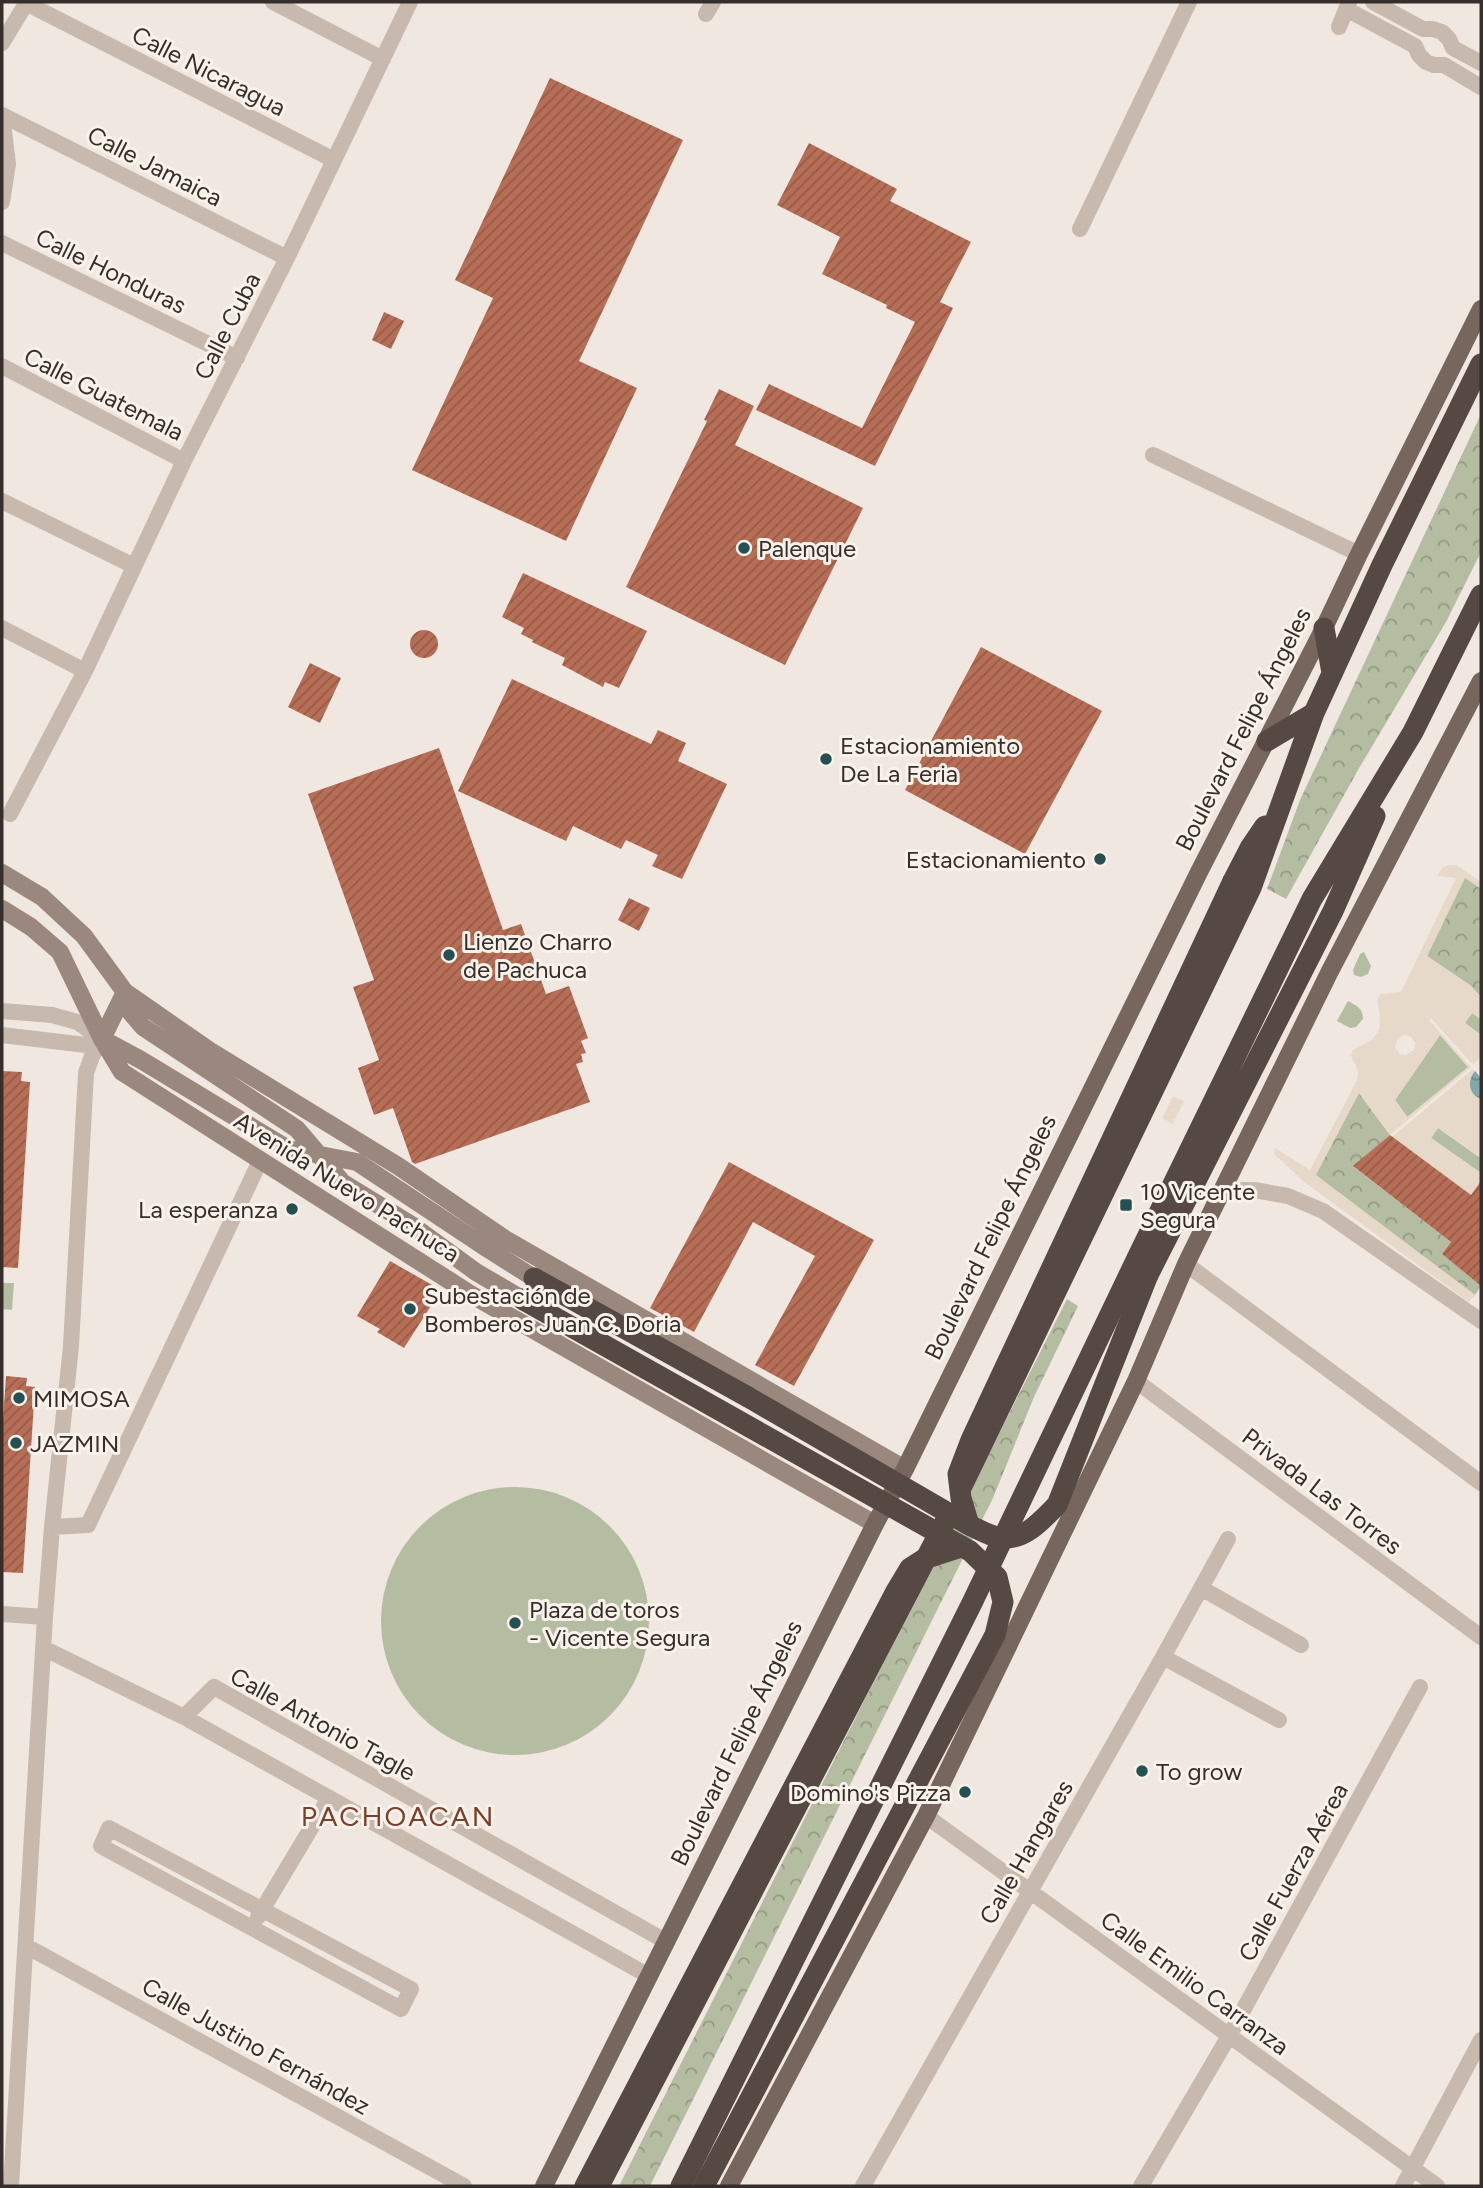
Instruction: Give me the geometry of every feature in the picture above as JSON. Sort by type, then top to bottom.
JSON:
[{"type":"highway","points":[[599,2186],[936,1541],[1251,888],[1314,713],[1382,565],[1481,364]]},
{"type":"highway","points":[[534,1278],[748,1397],[969,1525],[1006,1538],[1032,1530],[1057,1505],[1148,1276],[1333,911],[1413,732],[1481,595]]},
{"type":"highway","points":[[1324,628],[1332,673]]},
{"type":"highway","points":[[1266,741],[1314,713]]},
{"type":"highway","points":[[681,2186],[972,1603],[1312,899],[1413,732]]},
{"type":"highway","points":[[969,1525],[961,1498],[958,1474],[971,1440],[1233,881],[1250,848],[1281,804]]},
{"type":"highway","points":[[522,1298],[970,1551],[998,1577],[1003,1602],[995,1635],[704,2186]]},
{"type":"highway","points":[[585,2186],[895,1593],[911,1568],[924,1559],[961,1547]]},
{"type":"main road","name":"Boulevard Felipe Ángeles","points":[[544,2186],[905,1469],[1199,872],[1324,628],[1481,309]]},
{"type":"main road","points":[[729,2186],[926,1816],[1136,1381],[1186,1264],[1222,1190],[1329,973],[1481,681]]},
{"type":"main road","points":[[2,873],[42,897],[84,936],[124,992],[131,1013],[143,1027],[297,1129],[343,1183],[413,1226],[476,1272],[522,1298]]},
{"type":"main road","points":[[2,909],[31,927],[60,952],[102,1039],[141,1059],[288,1149],[357,1162],[534,1278]]},
{"type":"main road","points":[[102,1039],[124,992]]},
{"type":"main road","name":"Avenida Nuevo Pachuca","points":[[124,992],[210,1051],[398,1166],[505,1239],[905,1469]]},
{"type":"main road","name":"Avenida Nuevo Pachuca","points":[[102,1039],[122,1072],[472,1295],[875,1524]]},
{"type":"main road","points":[[837,1502],[860,1479],[866,1446]]},
{"type":"street","points":[[273,2],[383,59]]},
{"type":"street","name":"Calle Cuba","points":[[10,814],[85,671],[184,461],[287,258],[410,2]]},
{"type":"street","points":[[1080,229],[1189,2]]},
{"type":"street","points":[[1373,2],[1423,29],[1442,32],[1450,39],[1453,48],[1481,63]]},
{"type":"street","points":[[2,43],[27,3]]},
{"type":"street","name":"Calle Nicaragua","points":[[27,3],[334,160]]},
{"type":"street","points":[[1339,27],[1348,6],[1415,46],[1426,61],[1434,65],[1444,65],[1481,87]]},
{"type":"street","points":[[1415,46],[1423,29]]},
{"type":"street","points":[[1444,65],[1453,48]]},
{"type":"street","points":[[2,115],[8,164],[2,202]]},
{"type":"street","name":"Calle Jamaica","points":[[2,115],[287,258]]},
{"type":"street","name":"Calle Honduras","points":[[2,243],[237,358]]},
{"type":"street","name":"Calle Guatemala","points":[[2,366],[184,461]]},
{"type":"street","points":[[1153,455],[1359,554]]},
{"type":"street","points":[[2,501],[134,566]]},
{"type":"street","points":[[2,628],[85,671]]},
{"type":"street","name":"Avenida Nuevo Pachuca","points":[[2,1011],[51,1015],[77,1022],[102,1039]]},
{"type":"street","points":[[2,1035],[86,1045],[102,1039]]},
{"type":"street","points":[[11,2186],[45,1617],[71,1346],[86,1073],[102,1039]]},
{"type":"street","points":[[52,1527],[88,1525],[260,1161]]},
{"type":"street","points":[[1222,1190],[1254,1190],[1288,1196],[1323,1211],[1481,1321]]},
{"type":"street","points":[[1186,1264],[1481,1483]]},
{"type":"street","name":"Privada Las Torres","points":[[1136,1381],[1481,1637]]},
{"type":"street","name":"Calle Hangares","points":[[863,2186],[1227,1539]]},
{"type":"street","points":[[1201,1588],[1300,1645]]},
{"type":"street","points":[[2,1614],[45,1617]]},
{"type":"street","points":[[43,1648],[184,1717],[649,1976]]},
{"type":"street","points":[[1163,1657],[1279,1720]]},
{"type":"street","name":"Calle Antonio Tagle","points":[[184,1717],[215,1687],[667,1942]]},
{"type":"street","name":"Calle Fuerza Aérea","points":[[1141,2186],[1229,2036],[1420,1687]]},
{"type":"street","points":[[251,1928],[329,1798]]},
{"type":"street","name":"Calle Emilio Carranza","points":[[926,1816],[1437,2186]]},
{"type":"street","points":[[109,1828],[262,1910],[411,1989],[401,2009],[101,1846],[109,1828]]},
{"type":"street","name":"Calle Justino Fernández","points":[[26,1946],[464,2186]]},
{"type":"street","points":[[350,1982],[360,1962]]},
{"type":"street","points":[[1402,2186],[1481,2040]]},
{"type":"green space","points":[[1481,414],[1481,552],[1446,622],[1358,770],[1286,899],[1267,889],[1300,800]]},
{"type":"green space","points":[[1465,877],[1481,888],[1481,997],[1471,986],[1427,956]]},
{"type":"green space","points":[[1364,952],[1371,966],[1368,974],[1361,977],[1354,975],[1353,970],[1360,954]]},
{"type":"green space","points":[[1348,1001],[1362,1012],[1363,1019],[1356,1027],[1350,1028],[1337,1021]]},
{"type":"green space","points":[[1472,1013],[1481,1019],[1481,1035],[1465,1023]]},
{"type":"green space","points":[[1440,1035],[1468,1067],[1408,1118],[1395,1100]]},
{"type":"green space","points":[[1359,1093],[1390,1135],[1354,1167],[1451,1242],[1442,1254],[1481,1286],[1475,1295],[1315,1175]]},
{"type":"green space","points":[[1438,1128],[1479,1157],[1481,1154],[1481,1173],[1431,1138]]},
{"type":"green space","points":[[2,1283],[14,1283],[12,1310],[2,1309]]},
{"type":"green space","points":[[1067,1299],[1078,1306],[1034,1397],[993,1498],[650,2186],[619,2186]]},
{"type":"green space","name":"Plaza de toros - Vicente Segura","points":[[515,1487],[566,1497],[610,1526],[639,1570],[649,1621],[639,1672],[610,1716],[566,1745],[515,1755],[464,1745],[420,1716],[391,1672],[381,1621],[391,1570],[420,1526],[464,1497]]},
{"type":"shaded area","points":[[1456,865],[1481,882],[1481,889],[1465,878],[1427,956],[1471,986],[1481,997],[1481,1019],[1472,1013],[1465,1023],[1481,1035],[1481,1057],[1473,1065],[1431,1018],[1429,1020],[1471,1067],[1390,1135],[1359,1093],[1316,1175],[1475,1295],[1469,1302],[1304,1182],[1273,1153],[1275,1148],[1310,1170],[1357,1080],[1358,1071],[1351,1056],[1353,1050],[1372,1040],[1379,1030],[1377,1001],[1380,994],[1401,992],[1456,878],[1437,876],[1443,867]],"holes":[[[1404,1035],[1411,1037],[1415,1043],[1414,1050],[1406,1055],[1400,1054],[1395,1047],[1398,1038]],[[1440,1035],[1468,1067],[1407,1117],[1395,1100]]]},
{"type":"shaded area","points":[[1473,1069],[1475,1071],[1471,1077],[1478,1098],[1481,1099],[1481,1154],[1479,1157],[1438,1128],[1431,1138],[1481,1173],[1481,1181],[1471,1195],[1392,1137]]},
{"type":"shaded area","points":[[1173,1096],[1184,1101],[1173,1124],[1162,1118]]},
{"type":"water","points":[[1475,1071],[1481,1078],[1481,1099],[1473,1094],[1470,1087]]},
{"type":"building","points":[[550,78],[683,140],[579,361],[637,388],[566,541],[412,470],[493,298],[455,280]]},
{"type":"building","points":[[809,143],[897,189],[890,201],[971,242],[940,302],[953,308],[875,466],[756,410],[769,384],[862,428],[915,322],[886,308],[887,305],[822,274],[840,237],[777,205]]},
{"type":"building","points":[[384,312],[404,321],[391,349],[372,340]]},
{"type":"building","name":"Palenque","points":[[719,389],[754,406],[735,445],[863,508],[785,665],[626,587],[707,421],[704,420]]},
{"type":"building","points":[[523,573],[647,631],[619,688],[605,682],[603,687],[562,665],[565,658],[532,642],[533,640],[521,634],[524,628],[502,617]]},
{"type":"building","points":[[424,630],[434,634],[438,644],[434,654],[424,658],[414,654],[410,644],[414,634]]},
{"type":"building","points":[[981,647],[1102,711],[1025,854],[905,790]]},
{"type":"building","points":[[310,663],[341,678],[320,723],[288,707]]},
{"type":"building","points":[[512,679],[651,744],[658,730],[686,743],[678,761],[727,784],[682,879],[652,866],[658,855],[626,840],[621,849],[573,826],[566,841],[458,791]]},
{"type":"building","name":"Lienzo Charro de Pachuca","points":[[439,748],[503,930],[521,924],[546,994],[569,986],[588,1038],[581,1041],[586,1053],[581,1054],[583,1062],[576,1064],[590,1102],[415,1164],[393,1108],[374,1115],[358,1068],[379,1060],[353,987],[374,980],[308,794]]},
{"type":"building","points":[[629,898],[650,908],[639,931],[618,920]]},
{"type":"building","points":[[2,1071],[22,1072],[21,1081],[30,1082],[18,1268],[2,1267]]},
{"type":"building","points":[[1390,1135],[1471,1195],[1481,1181],[1481,1286],[1442,1254],[1451,1242],[1353,1166]]},
{"type":"building","points":[[729,1162],[874,1240],[794,1386],[755,1365],[815,1256],[753,1222],[694,1332],[650,1308]]},
{"type":"building","points":[[390,1261],[441,1290],[404,1348],[377,1332],[380,1329],[357,1316]]},
{"type":"building","points":[[6,1376],[27,1378],[26,1386],[35,1387],[23,1573],[2,1572],[2,1435]]},
{"type":"place","name":"Palenque","points":[[744,548]]},
{"type":"place","name":"Estacionamiento De La Feria","points":[[826,759]]},
{"type":"place","name":"Estacionamiento","points":[[1100,859]]},
{"type":"place","name":"Lienzo Charro de Pachuca","points":[[449,955]]},
{"type":"place","name":"10 Vicente Segura","points":[[1126,1205]]},
{"type":"place","name":"La esperanza","points":[[292,1209]]},
{"type":"place","name":"Subestación de Bomberos Juan C. Doria","points":[[410,1309]]},
{"type":"place","name":"MIMOSA","points":[[19,1398]]},
{"type":"place","name":"JAZMIN","points":[[16,1443]]},
{"type":"place","name":"Plaza de toros - Vicente Segura","points":[[515,1623]]},
{"type":"place","name":"To grow","points":[[1142,1771]]},
{"type":"place","name":"Domino's Pizza","points":[[965,1792]]},
{"type":"district","name":"PACHOACAN","points":[[398,1816]]}]
